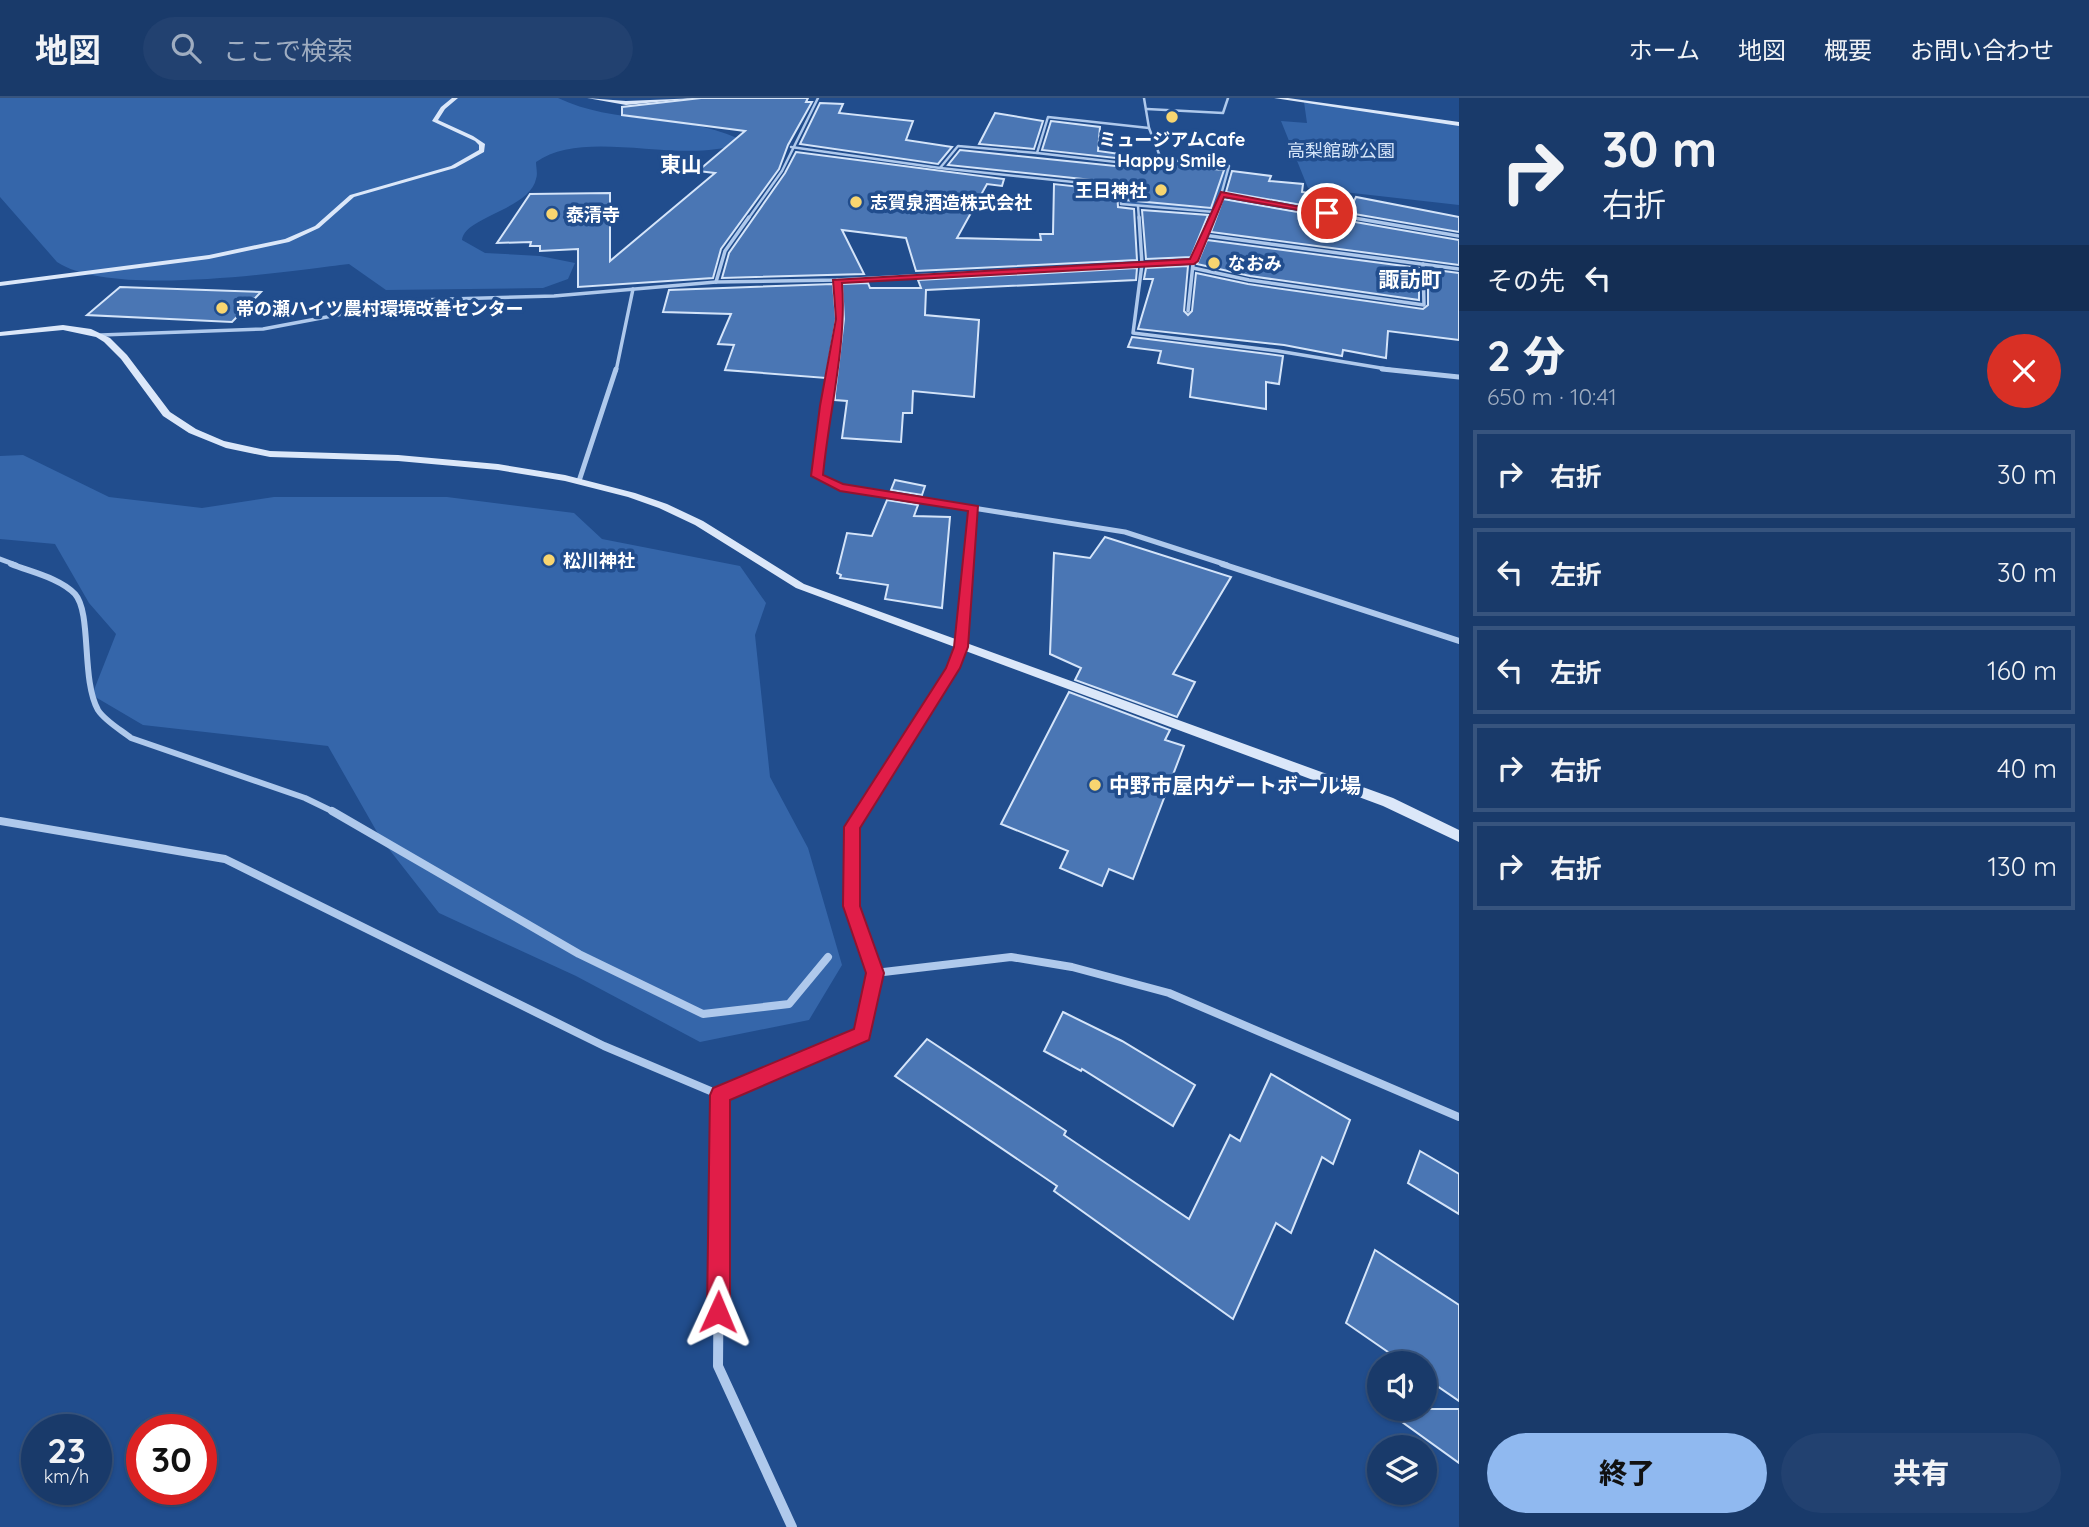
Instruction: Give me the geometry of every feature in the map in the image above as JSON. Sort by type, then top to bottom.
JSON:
[{"type":"street","points":[[0,284],[209,257],[302,236],[352,196],[453,167],[482,151],[482,144],[474,136],[450,131],[435,121],[443,108],[455,98]]},
{"type":"street","points":[[590,98],[626,103],[695,98]]},
{"type":"street","points":[[716,282],[717,270],[739,229],[765,199],[781,173],[791,147],[818,98]]},
{"type":"street","points":[[1144,98],[1149,128],[1161,159]]},
{"type":"street","points":[[1147,109],[1223,113],[1228,98]]},
{"type":"street","points":[[1278,98],[1459,124]]},
{"type":"street","points":[[1037,153],[1048,117],[1149,128]]},
{"type":"street","points":[[940,168],[958,146],[1125,163],[1142,158],[1229,166],[1221,195],[1194,261],[1188,312]]},
{"type":"street","points":[[791,147],[940,168],[1121,187],[1121,204],[1214,212]]},
{"type":"street","points":[[1221,195],[1459,236]]},
{"type":"street","points":[[1138,206],[1142,264],[1133,333],[1278,351],[1377,369],[1459,377]]},
{"type":"street","points":[[1203,235],[1459,269]]},
{"type":"street","points":[[0,334],[33,328],[78,329],[101,335],[263,329],[417,300],[554,296],[716,282],[837,280],[1194,261]]},
{"type":"street","points":[[1193,268],[1261,282],[1424,304],[1423,264]]},
{"type":"street","points":[[837,280],[840,319],[825,406],[817,476],[840,487],[1125,533],[1459,641]]},
{"type":"street","points":[[579,481],[616,370],[633,289]]},
{"type":"street","points":[[101,335],[134,369],[162,409],[190,429],[229,446],[286,453],[474,463],[579,481],[663,506],[729,540],[800,586],[1388,802],[1459,835]]},
{"type":"street","points":[[0,821],[225,859],[604,1046],[720,1095],[862,1034],[875,973],[851,906],[852,827],[953,668],[961,647],[974,508]]},
{"type":"street","points":[[0,559],[52,580],[76,595],[84,619],[85,658],[99,711],[131,738],[305,798],[339,814],[610,970],[703,1014],[789,1004],[828,957]]},
{"type":"street","points":[[875,973],[1011,957],[1072,967],[1169,993],[1459,1117]]},
{"type":"street","points":[[720,1095],[718,1366],[792,1527]]},
{"type":"green space","points":[[0,98],[558,98],[602,112],[716,130],[737,138],[738,144],[689,151],[580,147],[556,152],[536,162],[537,177],[531,189],[522,198],[474,225],[462,240],[485,253],[540,256],[575,263],[568,279],[543,288],[386,290],[349,264],[198,280],[116,279],[82,273],[57,262],[0,197]]},
{"type":"green space","name":"高梨館跡公園","points":[[1304,102],[1459,124],[1459,205],[1308,188],[1281,121],[1307,123]]},
{"type":"green space","points":[[1142,158],[1229,166],[1214,212],[1121,204],[1125,163]]},
{"type":"green space","points":[[23,455],[109,497],[202,508],[274,497],[447,497],[574,513],[602,539],[740,566],[766,603],[755,635],[770,777],[808,848],[842,965],[809,1020],[700,1042],[576,976],[439,913],[381,839],[328,746],[143,725],[92,695],[116,634],[89,603],[55,544],[0,539],[0,456]]},
{"type":"building","points":[[701,98],[808,98],[806,102],[812,102],[788,145],[779,169],[721,249],[713,278],[578,287],[578,249],[540,251],[540,246],[530,246],[531,242],[497,243],[530,194],[610,193],[610,261],[715,173],[698,171],[745,131],[622,115],[622,107]]},
{"type":"building","points":[[820,103],[843,104],[839,113],[913,121],[906,140],[952,147],[938,164],[800,144]]},
{"type":"building","points":[[995,113],[1043,121],[1034,149],[979,144]]},
{"type":"building","points":[[1051,121],[1100,127],[1098,151],[1134,156],[1125,159],[1042,150]]},
{"type":"building","points":[[960,150],[1125,167],[1142,162],[1224,170],[1211,208],[1125,200],[1125,186],[1121,183],[948,165]]},
{"type":"building","points":[[796,152],[1004,179],[1002,186],[987,184],[957,238],[1041,240],[1040,234],[1053,234],[1054,184],[1117,191],[1118,207],[1134,209],[1137,260],[916,271],[906,238],[842,230],[864,274],[722,278],[729,253],[785,173]]},
{"type":"building","points":[[1232,171],[1271,176],[1269,181],[1303,184],[1302,192],[1354,201],[1356,197],[1459,217],[1459,232],[1226,192]]},
{"type":"building","points":[[1223,199],[1459,240],[1459,265],[1211,232]]},
{"type":"building","points":[[1142,210],[1208,215],[1191,257],[1146,259]]},
{"type":"building","points":[[1207,240],[1419,268],[1419,300],[1250,276],[1197,264]]},
{"type":"building","points":[[1188,266],[1184,311],[1188,315],[1192,311],[1196,273],[1248,284],[1423,309],[1428,305],[1428,269],[1459,273],[1459,340],[1388,331],[1386,358],[1343,350],[1342,356],[1284,345],[1138,329],[1153,279],[1144,279],[1146,268]]},
{"type":"building","points":[[1137,268],[1136,280],[926,290],[925,315],[979,320],[974,397],[913,391],[912,413],[903,413],[901,442],[842,438],[847,401],[835,400],[835,394],[844,319],[842,284],[868,283],[870,288],[921,288],[918,280]]},
{"type":"building","points":[[833,284],[836,319],[826,378],[725,370],[734,345],[718,344],[731,314],[663,312],[669,290]]},
{"type":"building","name":"帯の瀬ハイツ農村環境改善センター","points":[[120,287],[261,292],[232,322],[87,315]]},
{"type":"building","points":[[1132,337],[1283,356],[1279,384],[1266,382],[1266,409],[1190,397],[1193,369],[1158,363],[1161,351],[1128,347]]},
{"type":"building","points":[[895,480],[925,486],[922,495],[891,490]]},
{"type":"building","points":[[887,500],[918,505],[914,516],[950,517],[942,608],[885,599],[888,585],[840,578],[841,575],[837,573],[847,533],[872,536]]},
{"type":"building","points":[[1105,537],[1231,577],[1173,674],[1195,682],[1177,717],[1075,680],[1081,668],[1050,654],[1054,553],[1090,558]]},
{"type":"building","name":"中野市屋内ゲートボール場","points":[[1069,692],[1170,730],[1165,740],[1184,746],[1133,879],[1109,869],[1102,886],[1060,868],[1068,851],[1001,824]]},
{"type":"building","points":[[1063,1012],[1122,1041],[1195,1085],[1173,1126],[1082,1069],[1081,1071],[1044,1051]]},
{"type":"building","points":[[927,1039],[1066,1131],[1064,1135],[1189,1219],[1230,1135],[1240,1141],[1271,1074],[1350,1120],[1333,1164],[1322,1157],[1291,1233],[1276,1223],[1233,1319],[1054,1191],[1057,1186],[895,1076]]},
{"type":"building","points":[[1420,1151],[1459,1174],[1459,1214],[1408,1183]]},
{"type":"building","points":[[1375,1250],[1459,1305],[1459,1401],[1437,1386],[1437,1351],[1387,1351],[1346,1323]]},
{"type":"building","points":[[1437,1409],[1459,1409],[1459,1463],[1437,1447],[1437,1435],[1420,1435],[1401,1421],[1437,1421]]},
{"type":"place","name":"ミュージアムCafe Happy Smile","points":[[1172,117]]},
{"type":"place","name":"王日神社","points":[[1161,190]]},
{"type":"place","name":"志賀泉酒造株式会社","points":[[856,202]]},
{"type":"place","name":"泰清寺","points":[[552,214]]},
{"type":"place","name":"なおみ","points":[[1214,263]]},
{"type":"place","name":"帯の瀬ハイツ農村環境改善センター","points":[[222,308]]},
{"type":"place","name":"松川神社","points":[[549,560]]},
{"type":"place","name":"中野市屋内ゲートボール場","points":[[1095,785]]},
{"type":"district","name":"東山","points":[[681,164]]},
{"type":"district","name":"諏訪町","points":[[1410,279]]},
{"type":"route","points":[[718,1312],[720,1095],[862,1034],[875,973],[851,906],[852,827],[953,668],[961,647],[974,508],[840,487],[817,476],[825,406],[840,319],[837,280],[1194,261],[1221,195],[1327,213]]}]
